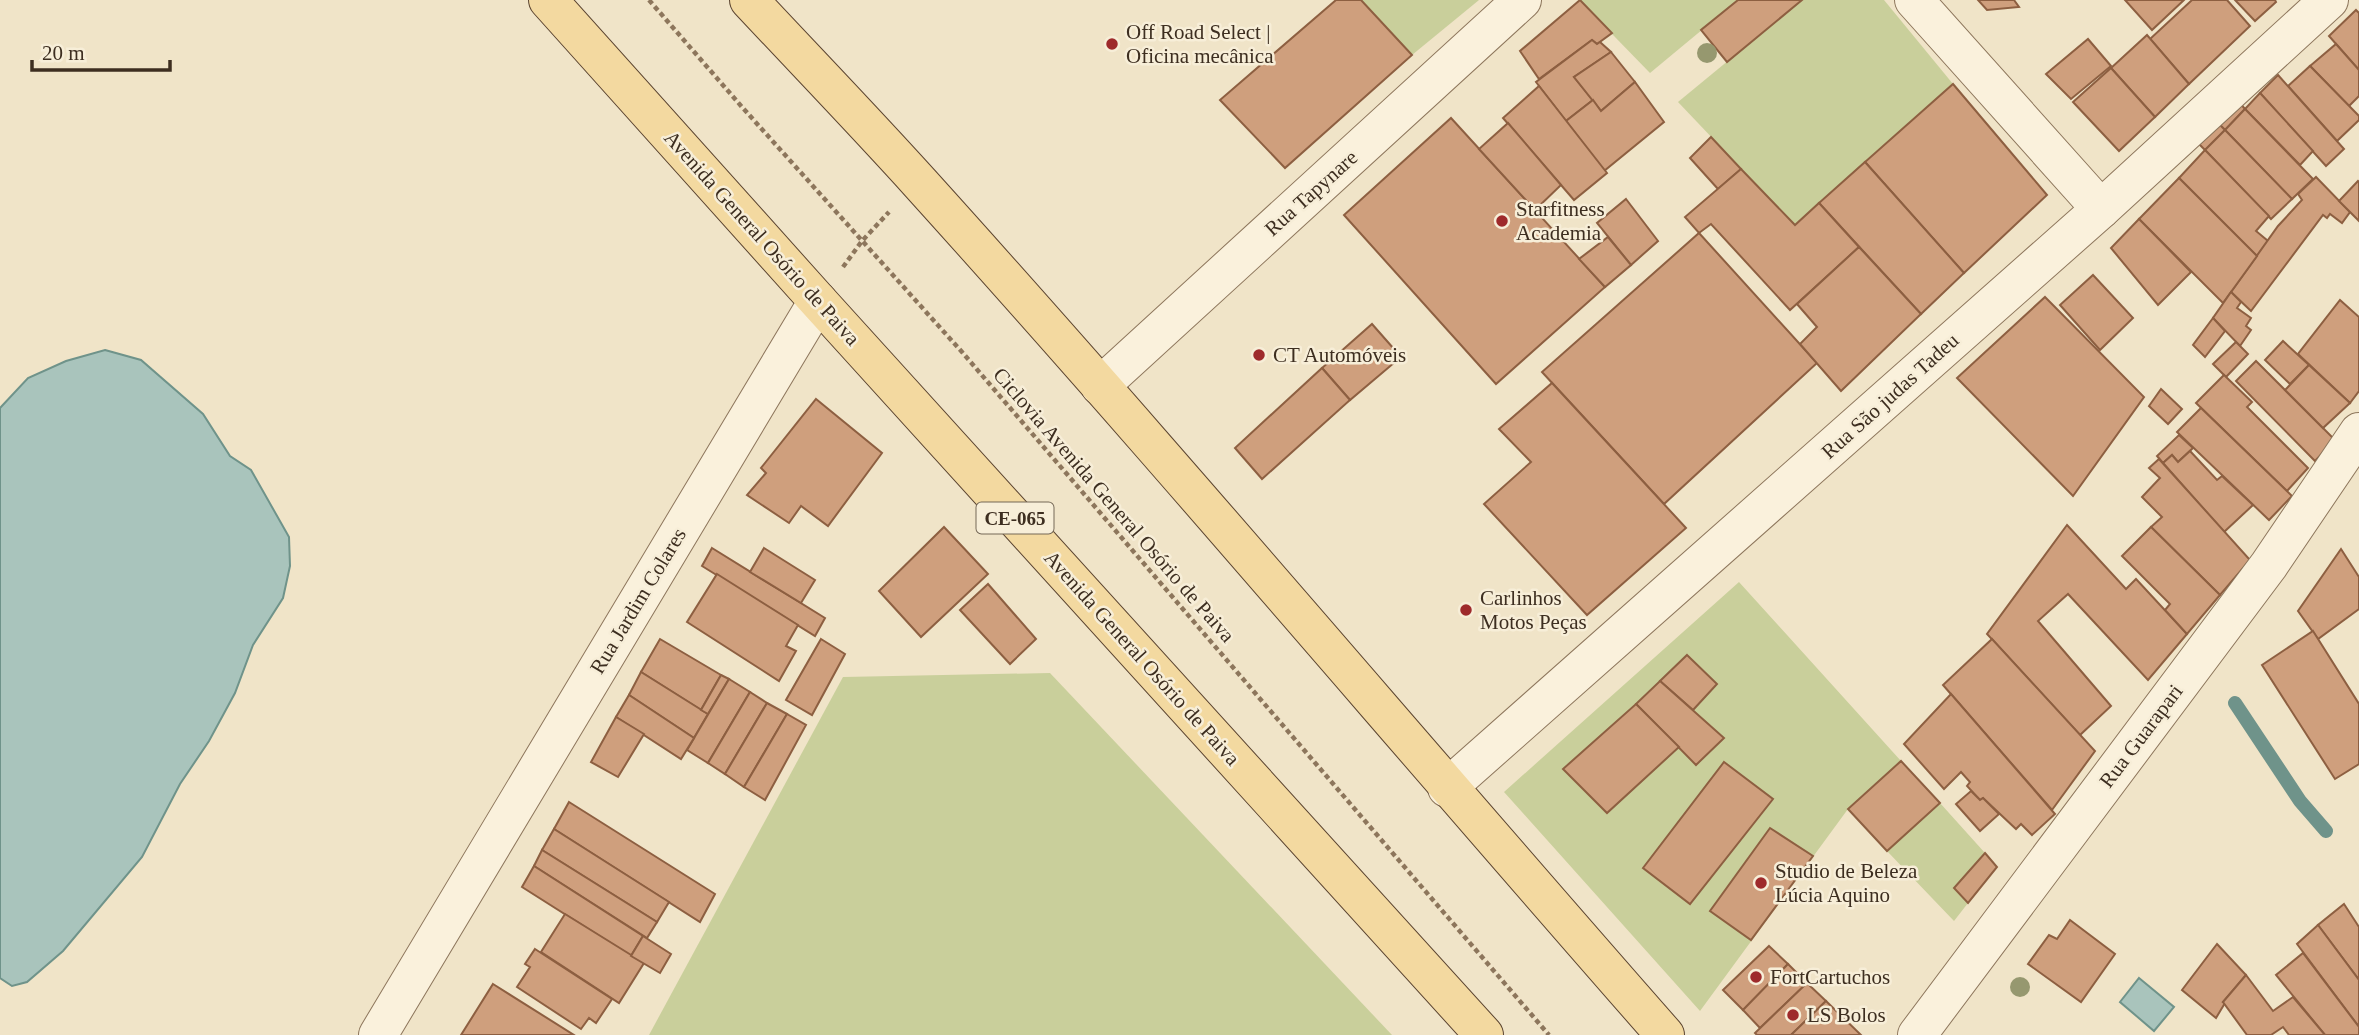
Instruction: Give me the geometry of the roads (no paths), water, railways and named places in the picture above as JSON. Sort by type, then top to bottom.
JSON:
[{"type":"main road","name":"Avenida General Osório de Paiva","points":[[548,0],[1484,1035]]},
{"type":"main road","points":[[749,0],[918,181],[1100,386],[1447,788],[1665,1035]]},
{"type":"street","name":"Rua Tapynare","points":[[1100,386],[1522,0]]},
{"type":"street","points":[[1914,0],[2101,209]]},
{"type":"street","name":"Rua São judas Tadeu","points":[[1447,788],[2101,209],[2329,0]]},
{"type":"street","name":"Rua Jardim Colares","points":[[378,1035],[818,301]]},
{"type":"street","name":"Rua Guarapari","points":[[1917,1035],[2269,565],[2359,432]]},
{"type":"water","points":[[105,350],[141,360],[203,414],[230,456],[251,470],[289,537],[290,566],[283,598],[253,645],[235,693],[209,741],[180,784],[142,857],[63,951],[27,982],[12,986],[0,978],[0,408],[28,378],[66,361]]},
{"type":"water","points":[[2139,978],[2174,1007],[2154,1031],[2120,1002]]},
{"type":"waterway","points":[[2235,703],[2300,801],[2326,831]]},
{"type":"place","name":"Off Road Select | Oficina mecânica","points":[[1112,44]]},
{"type":"place","name":"Starfitness Academia","points":[[1502,221]]},
{"type":"place","name":"CT Automóveis","points":[[1259,355]]},
{"type":"place","name":"Carlinhos Motos Peças","points":[[1466,610]]},
{"type":"place","name":"Studio de Beleza Lúcia Aquino","points":[[1761,883]]},
{"type":"place","name":"FortCartuchos","points":[[1756,977]]},
{"type":"place","name":"LS Bolos","points":[[1793,1015]]}]
